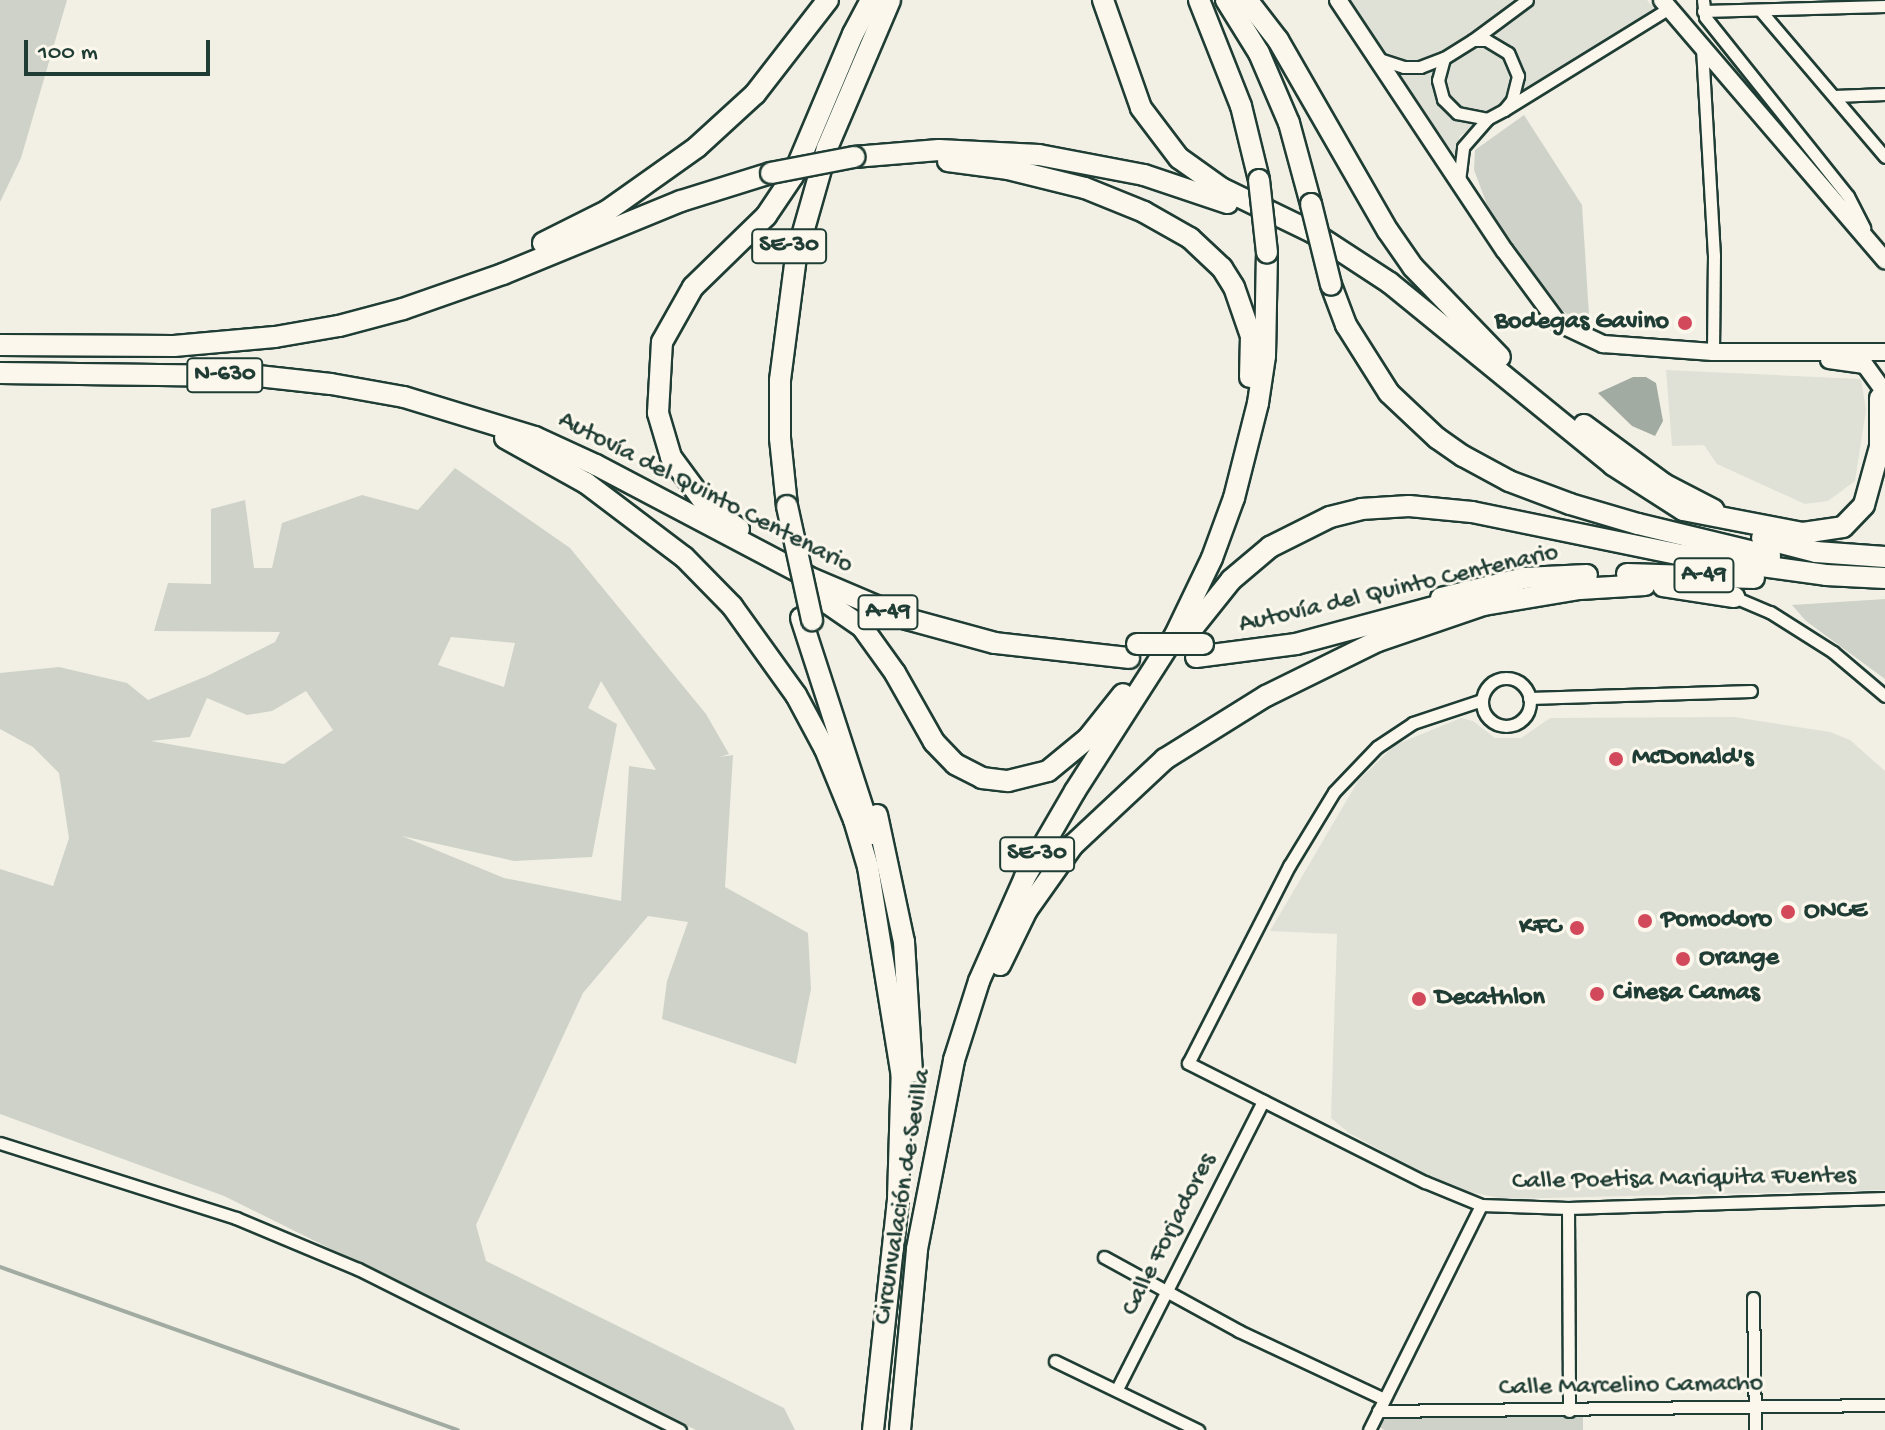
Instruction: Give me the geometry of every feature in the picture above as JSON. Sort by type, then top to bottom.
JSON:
[{"type":"highway","points":[[590,230],[674,166],[737,112],[789,54],[828,0]]},
{"type":"highway","points":[[874,0],[853,34],[793,176],[766,216],[693,287],[667,332],[658,366],[657,392],[658,413],[671,457],[707,506],[750,537],[817,573],[899,607],[1019,636],[1133,651]]},
{"type":"highway","name":"Circunvalación de Sevilla","points":[[873,1430],[898,1199],[902,1076],[896,962],[879,864],[806,619],[782,506],[770,402],[772,348],[786,254],[806,181],[874,0]]},
{"type":"highway","points":[[782,506],[780,380],[796,257],[827,148],[890,0]]},
{"type":"highway","points":[[1103,0],[1134,93],[1167,145],[1221,188],[1312,232],[1390,283],[1613,465],[1683,510],[1773,529],[1823,533],[1843,527],[1864,505],[1880,447],[1882,387]]},
{"type":"highway","name":"Circunvalación de Sevilla","points":[[900,1430],[917,1249],[937,1134],[954,1060],[979,981],[1004,920],[1041,847],[1175,635],[1212,558],[1246,457],[1265,356],[1267,253],[1259,180],[1241,106],[1199,0]]},
{"type":"highway","points":[[1226,0],[1259,53],[1284,111],[1331,285],[1346,325],[1389,393],[1437,438],[1509,481],[1624,520],[1777,557],[1885,567]]},
{"type":"highway","points":[[1247,0],[1305,84],[1388,231],[1442,302],[1482,343],[1641,468],[1664,484],[1744,522]]},
{"type":"highway","points":[[590,230],[771,173],[856,157],[939,150],[1007,151],[1077,160],[1168,182],[1232,205],[1312,245],[1432,320]]},
{"type":"highway","points":[[856,157],[970,163],[1046,176],[1144,212],[1190,238],[1222,268],[1246,316],[1251,355],[1246,457]]},
{"type":"highway","name":"N-630","points":[[0,345],[174,346],[262,339],[373,317],[443,294],[590,230]]},
{"type":"highway","name":"N-630","points":[[0,373],[172,373],[287,378],[370,390],[447,409],[591,474]]},
{"type":"highway","points":[[591,474],[684,557],[732,606],[796,695],[825,749],[854,820],[868,867],[902,1076]]},
{"type":"highway","name":"Autovía del Quinto Centenario","points":[[591,474],[667,503],[808,577],[907,619],[995,643],[1133,651],[1296,644],[1468,598],[1587,575],[1691,574],[1885,581]]},
{"type":"highway","points":[[667,503],[850,615],[885,656],[934,742],[955,764],[982,778],[1008,781],[1034,777],[1063,761],[1110,711],[1191,599]]},
{"type":"highway","points":[[1107,740],[1231,580],[1270,547],[1300,530],[1361,509],[1409,506],[1472,512],[1682,555],[1885,581]]},
{"type":"highway","name":"A-49","points":[[1683,510],[1747,534],[1816,552],[1885,557]]},
{"type":"highway","points":[[1199,650],[1288,635],[1524,578],[1587,575]]},
{"type":"highway","points":[[1468,598],[1556,586],[1645,585],[1734,597]]},
{"type":"highway","points":[[937,1134],[991,987],[1027,910],[1073,845],[1165,759],[1266,696],[1378,641],[1484,605],[1580,589],[1645,585]]},
{"type":"highway","points":[[806,619],[875,808],[904,942],[911,1027],[912,1110],[898,1199]]},
{"type":"main road","points":[[1338,0],[1558,323],[1603,344],[1713,352],[1885,352]]},
{"type":"main road","points":[[1666,4],[1885,260]]},
{"type":"main road","points":[[1763,352],[1857,362],[1871,369],[1882,387],[1885,421]]},
{"type":"street","points":[[1379,59],[1412,67],[1444,58],[1527,0]]},
{"type":"street","points":[[1459,181],[1463,147],[1487,119],[1666,4]]},
{"type":"street","points":[[1703,5],[1760,10],[1885,6]]},
{"type":"street","points":[[1703,5],[1848,196],[1874,246]]},
{"type":"street","points":[[1760,10],[1885,157]]},
{"type":"street","points":[[1473,40],[1498,45],[1515,64],[1517,88],[1504,110]]},
{"type":"street","points":[[1702,48],[1714,255],[1713,352]]},
{"type":"street","points":[[1444,58],[1438,80],[1443,99],[1466,118],[1487,119]]},
{"type":"street","points":[[1834,96],[1885,94]]},
{"type":"street","points":[[1734,597],[1770,612],[1833,652],[1885,696]]},
{"type":"street","points":[[1501,678],[1522,685],[1529,698],[1527,713],[1509,725],[1489,719],[1482,700],[1488,686],[1501,678]]},
{"type":"street","points":[[1529,698],[1751,691]]},
{"type":"street","name":"Calle Poetisa Mariquita Fuentes","points":[[1482,700],[1413,723],[1377,747],[1334,792],[1289,866],[1188,1063],[1425,1182],[1481,1205],[1568,1208],[1885,1198]]},
{"type":"street","name":"Calle Forjadores","points":[[1117,1389],[1263,1101]]},
{"type":"street","points":[[0,1143],[236,1218],[331,1258],[680,1430]]},
{"type":"street","points":[[1369,1430],[1481,1205]]},
{"type":"street","points":[[1568,1208],[1569,1411]]},
{"type":"street","points":[[1104,1257],[1239,1331],[1384,1399]]},
{"type":"street","points":[[1753,1298],[1755,1430]]},
{"type":"street","points":[[1055,1361],[1198,1430]]},
{"type":"street","name":"Calle Marcelino Camacho","points":[[1378,1411],[1885,1405]]},
{"type":"shaded area","points":[[0,0],[67,0],[21,158],[0,202]]},
{"type":"shaded area","points":[[1345,0],[1647,0],[1655,10],[1460,136],[1456,157]]},
{"type":"shaded area","points":[[1524,115],[1582,205],[1590,331],[1559,308],[1489,210],[1474,170],[1475,150]]},
{"type":"shaded area","points":[[1666,370],[1861,379],[1866,410],[1855,481],[1828,501],[1805,504],[1717,464],[1704,445],[1672,446]]},
{"type":"shaded area","points":[[1633,377],[1646,377],[1656,383],[1663,421],[1655,436],[1632,426],[1598,393]]},
{"type":"shaded area","points":[[455,468],[570,548],[706,714],[729,754],[720,757],[733,755],[725,887],[808,933],[811,989],[796,1064],[662,1019],[667,981],[688,922],[648,916],[583,993],[476,1225],[486,1261],[784,1408],[795,1430],[696,1430],[224,1196],[0,1114],[0,869],[53,886],[69,838],[59,773],[33,747],[0,729],[0,673],[59,667],[127,683],[148,700],[207,676],[275,642],[280,632],[154,631],[168,583],[211,584],[211,509],[245,500],[254,568],[272,568],[282,523],[362,495],[418,510]],"holes":[[[451,637],[515,643],[504,687],[438,665]],[[601,681],[656,770],[629,766],[621,901],[504,878],[402,836],[514,861],[592,857],[617,724],[588,708]],[[306,691],[333,730],[284,764],[151,741],[190,737],[207,698],[247,715],[272,711]]]},
{"type":"shaded area","points":[[1885,599],[1885,679],[1806,621],[1792,605]]},
{"type":"shaded area","points":[[1734,717],[1830,732],[1850,740],[1885,771],[1885,1190],[1504,1199],[1465,1191],[1428,1176],[1349,1133],[1331,1118],[1337,934],[1270,931],[1358,781],[1395,745],[1461,718],[1473,721],[1495,738],[1521,738],[1550,718]]},
{"type":"shaded area","points":[[1583,1415],[1583,1430],[1384,1430],[1378,1426],[1385,1419],[1395,1417]]},
{"type":"waterway","points":[[0,1267],[458,1430]]},
{"type":"place","name":"Bodegas Gavino","points":[[1685,323]]},
{"type":"place","name":"McDonald's","points":[[1616,759]]},
{"type":"place","name":"ONCE","points":[[1788,912]]},
{"type":"place","name":"Pomodoro","points":[[1645,921]]},
{"type":"place","name":"KFC","points":[[1577,928]]},
{"type":"place","name":"Orange","points":[[1683,959]]},
{"type":"place","name":"Cinesa Camas","points":[[1597,994]]},
{"type":"place","name":"Decathlon","points":[[1419,999]]}]
